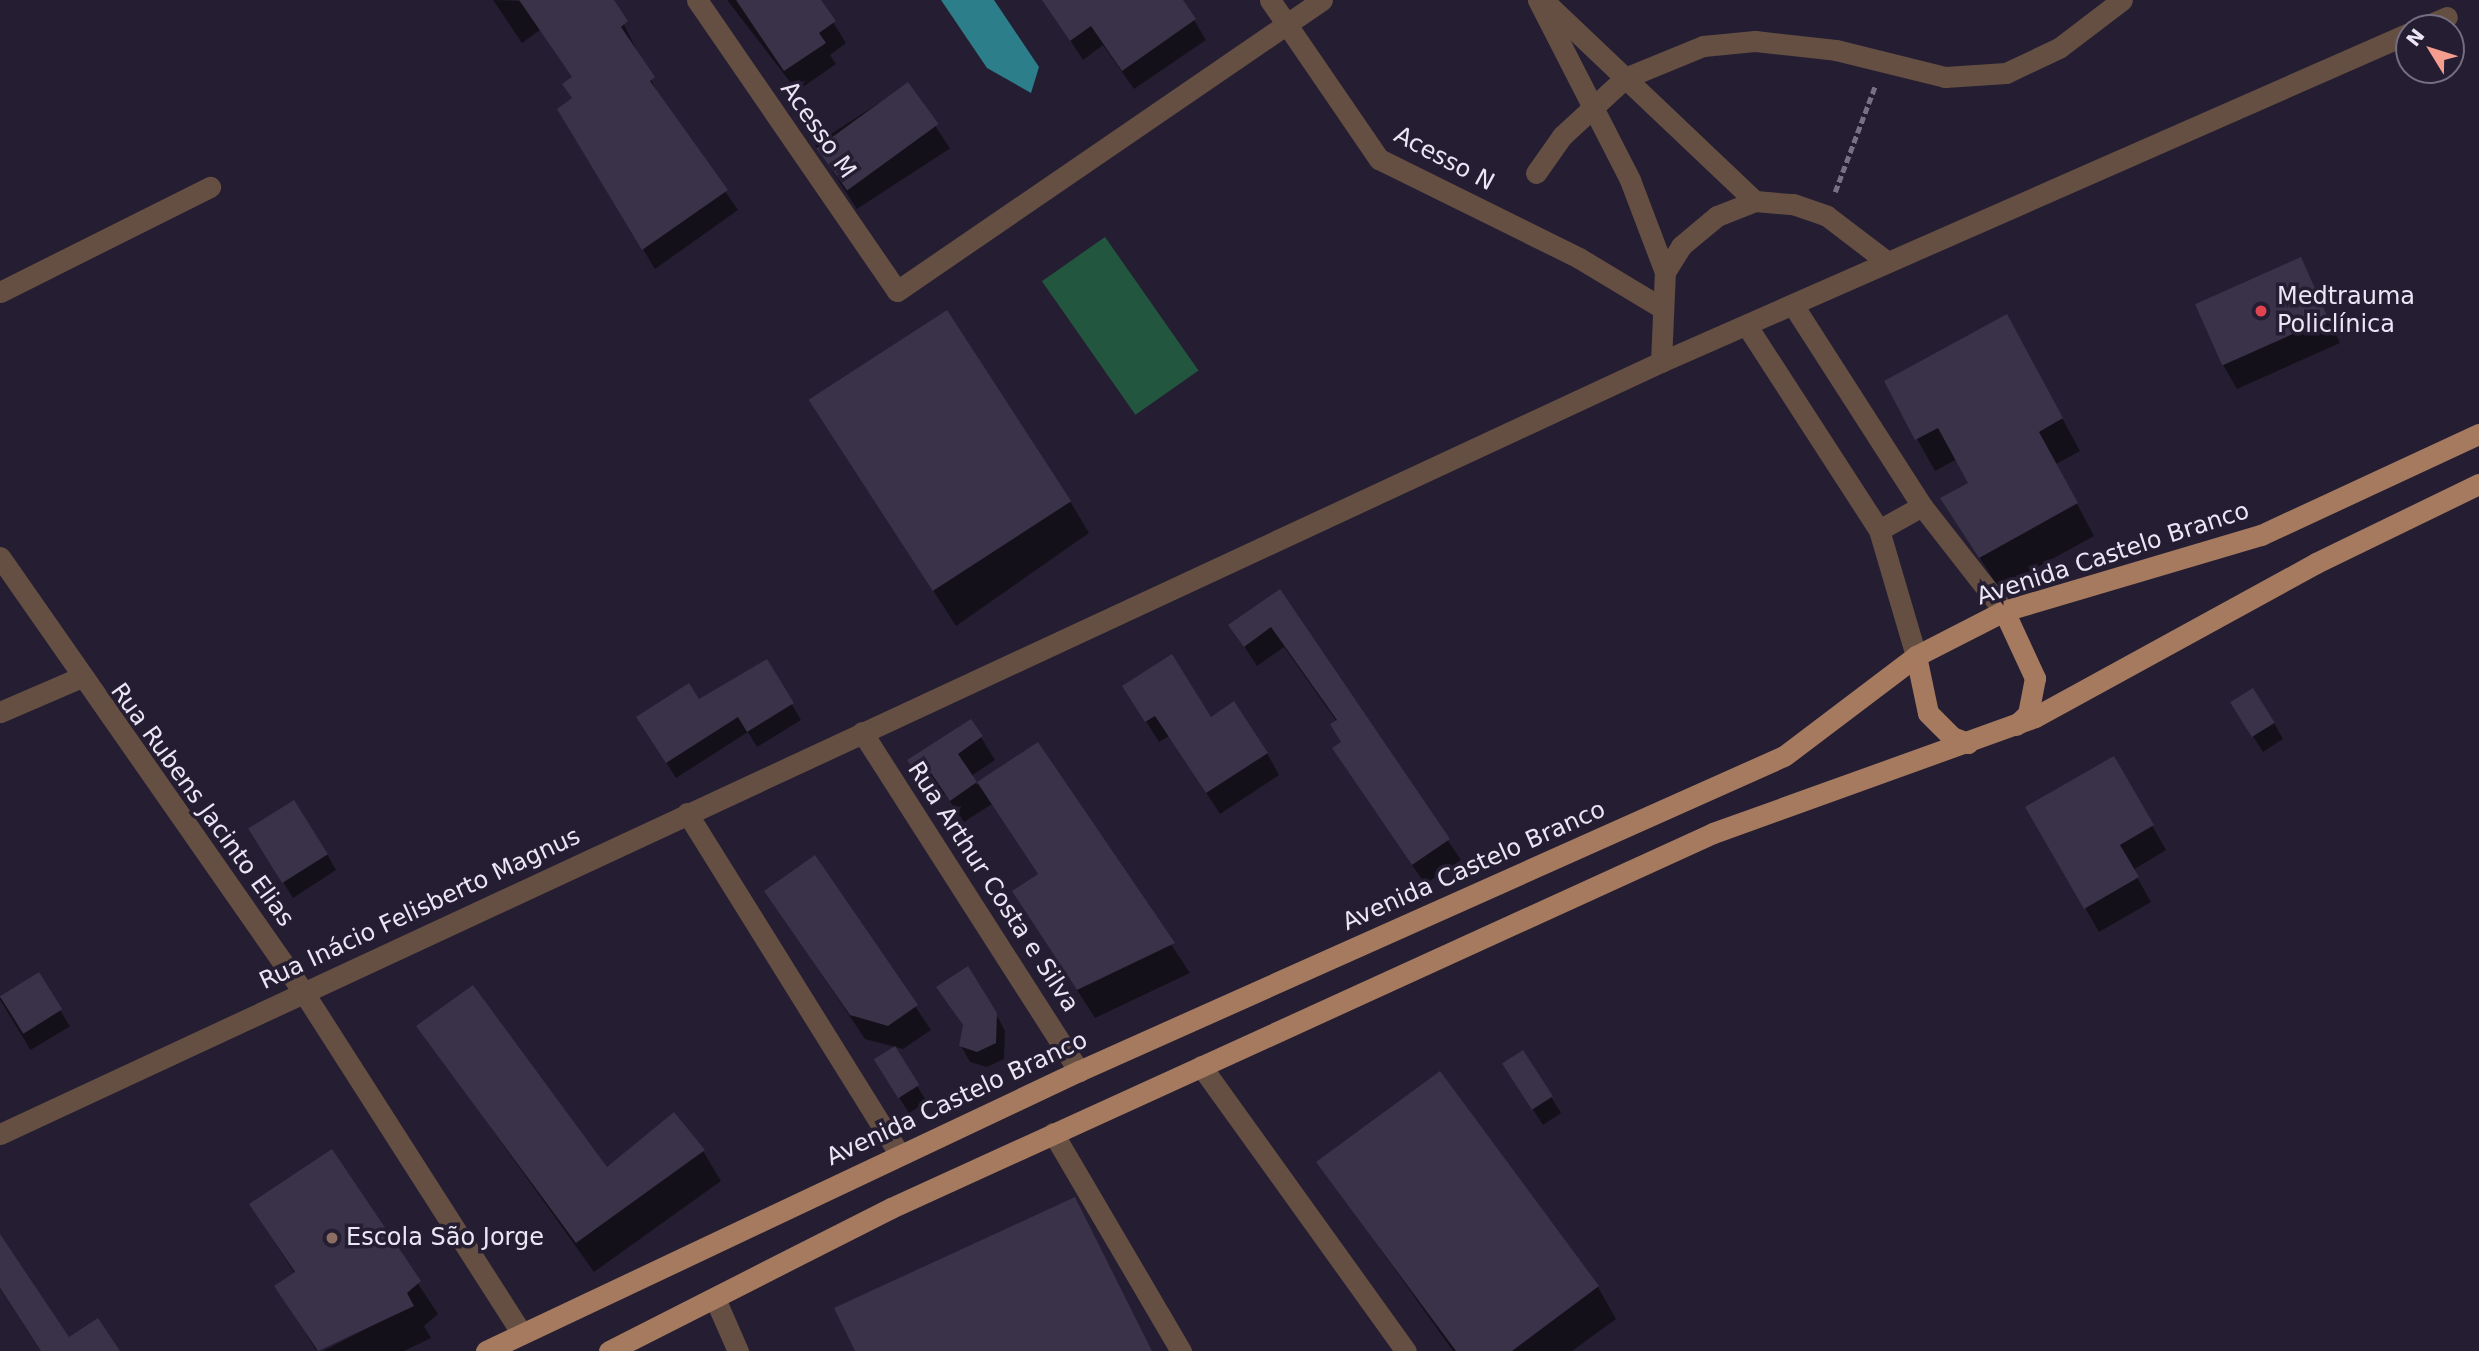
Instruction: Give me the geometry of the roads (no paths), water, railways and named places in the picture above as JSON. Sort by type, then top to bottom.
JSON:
[{"type":"main road","name":"Avenida Castelo Branco","points":[[486,1351],[520,1331],[1079,1071],[1784,756],[1916,656],[2004,611],[2261,535],[2479,434]]},
{"type":"main road","points":[[609,1351],[716,1301],[891,1208],[1713,833],[2015,726],[2316,563],[2479,484]]},
{"type":"main road","points":[[2004,611],[2035,678],[2028,714],[2015,726]]},
{"type":"main road","points":[[1916,656],[1928,713],[1952,737],[1968,743]]},
{"type":"street","name":"Acesso M","points":[[697,0],[897,291],[1287,24]]},
{"type":"street","name":"Acesso N","points":[[1270,0],[1379,159],[1578,258],[1659,306]]},
{"type":"street","points":[[1287,24],[1322,0]]},
{"type":"street","points":[[1538,0],[1589,107],[1630,180],[1665,272]]},
{"type":"street","points":[[1543,0],[1755,201],[1827,216],[1886,261]]},
{"type":"street","points":[[1536,173],[1589,107],[1625,78],[1703,46],[1755,41],[1945,77],[2006,72],[2059,48],[2122,0]]},
{"type":"street","name":"Rua Inácio Felisberto Magnus","points":[[0,1134],[1661,362],[2395,39]]},
{"type":"street","points":[[0,292],[211,187]]},
{"type":"street","points":[[1661,362],[1659,306],[1665,272],[1681,246],[1717,216],[1755,201]]},
{"type":"street","points":[[1793,305],[1922,506],[2004,611]]},
{"type":"street","points":[[1747,326],[1879,530],[1916,656]]},
{"type":"street","points":[[1879,530],[1922,506]]},
{"type":"street","name":"Rua Rubens Jacinto Elias","points":[[0,557],[79,678],[304,993],[520,1331]]},
{"type":"street","points":[[0,712],[79,678]]},
{"type":"street","name":"Rua Arthur Costa e Silva","points":[[862,732],[1079,1071]]},
{"type":"street","points":[[687,813],[899,1154]]},
{"type":"street","points":[[1202,1066],[1406,1351]]},
{"type":"street","points":[[1054,1133],[1181,1351]]},
{"type":"street","points":[[716,1301],[738,1351]]},
{"type":"place","name":"Medtrauma Policlínica","points":[[2261,311]]},
{"type":"place","name":"Escola São Jorge","points":[[332,1238]]}]
